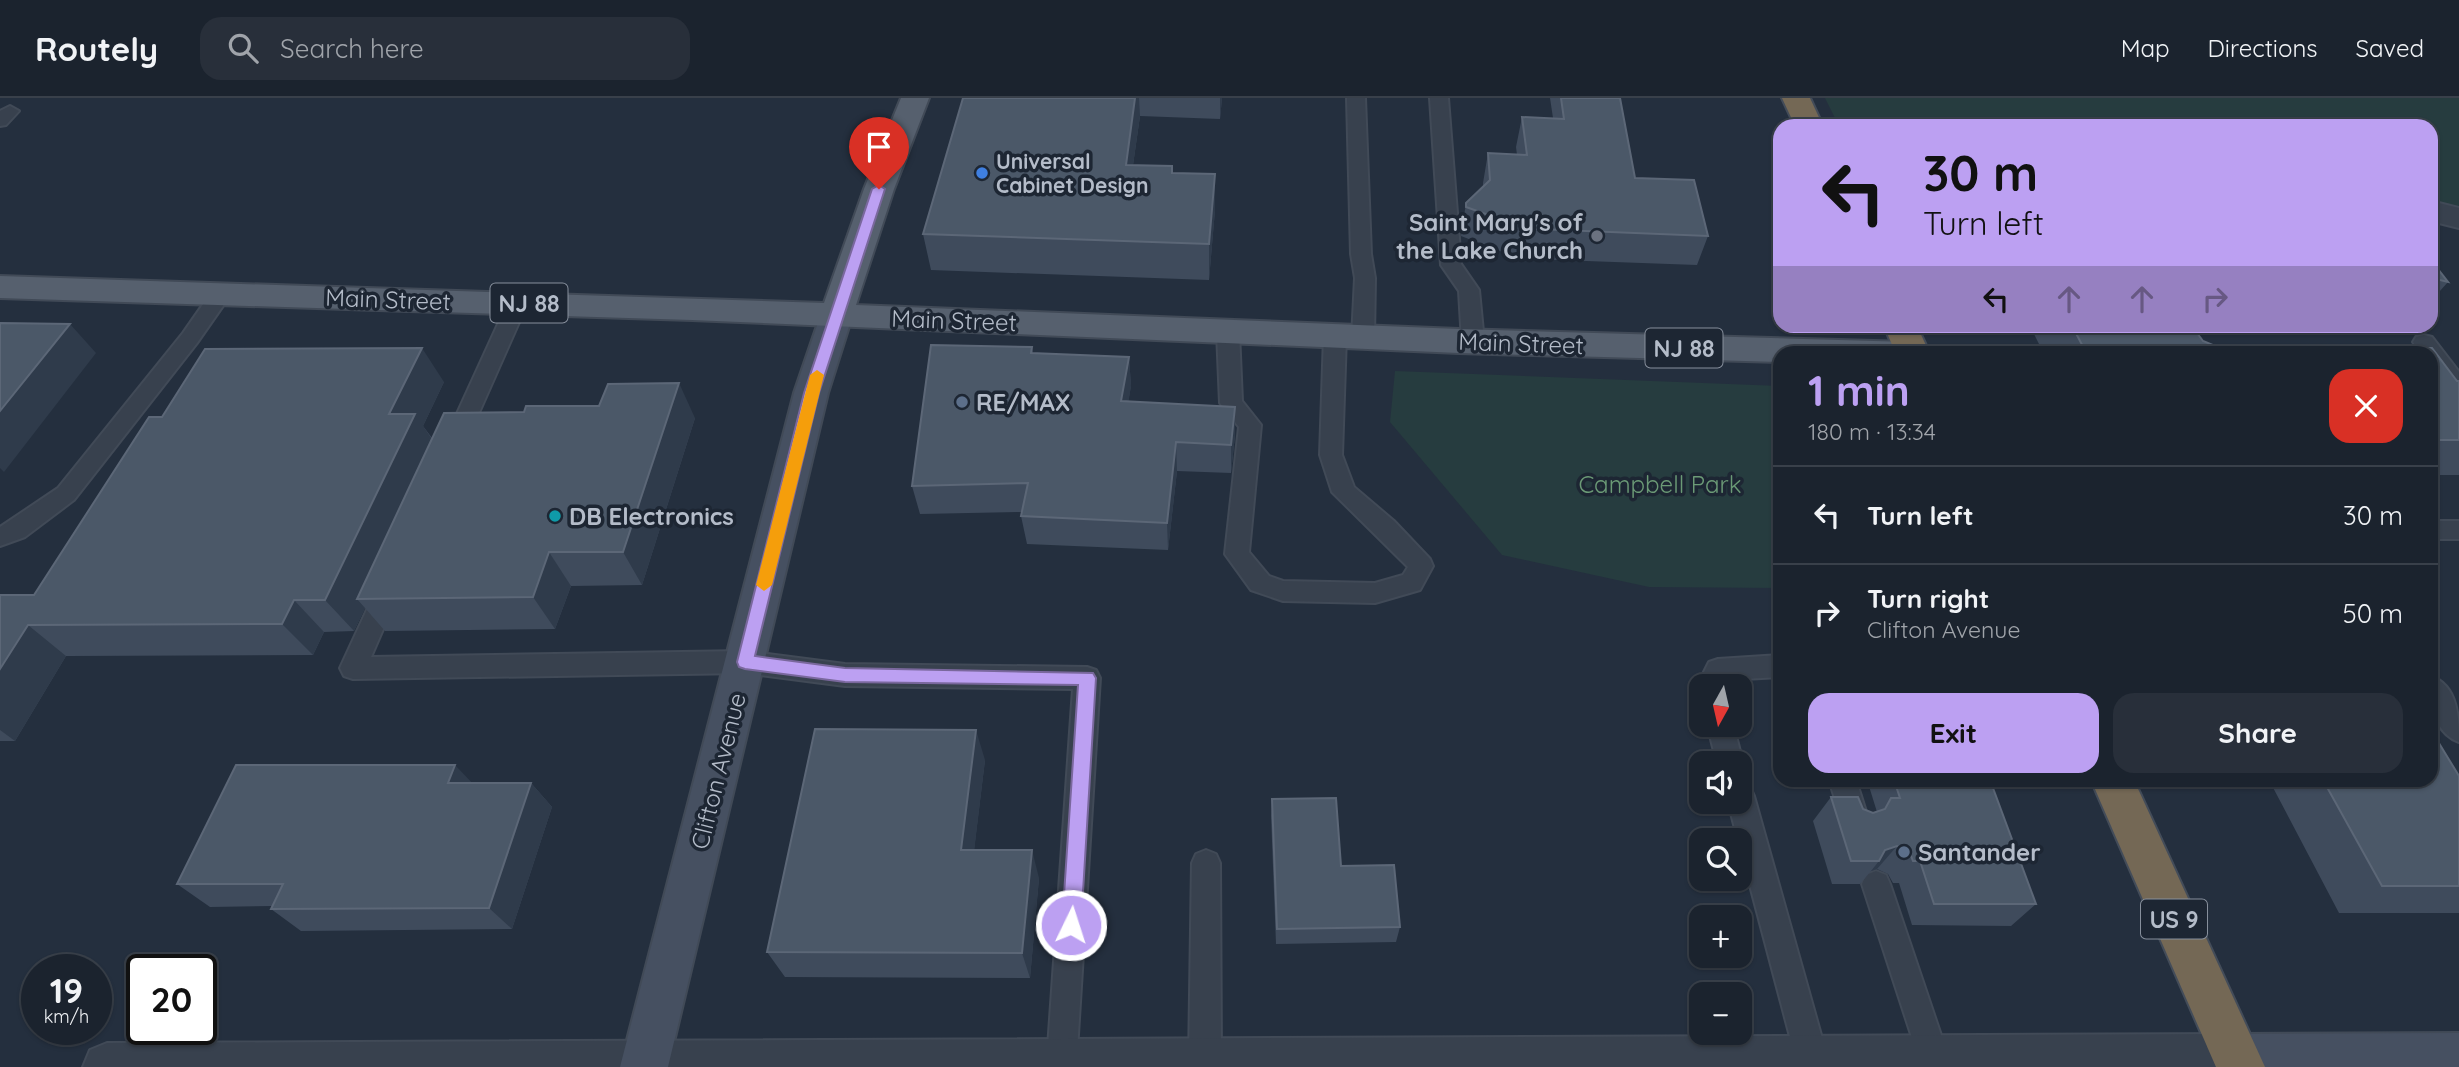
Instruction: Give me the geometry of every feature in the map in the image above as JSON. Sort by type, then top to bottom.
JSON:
[{"type":"highway","points":[[1796,98],[1806,119]]},
{"type":"highway","name":"US 9","points":[[2115,787],[2239,1062]]},
{"type":"main road","points":[[837,314],[879,189],[915,98]]},
{"type":"main road","name":"Main Street","points":[[0,287],[518,302],[1474,342],[1773,350]]},
{"type":"street","points":[[2438,213],[2459,218]]},
{"type":"street","name":"Clifton Avenue","points":[[645,1065],[811,393],[837,314]]},
{"type":"street","points":[[107,1067],[1063,1062],[2239,1062],[2459,1057]]},
{"type":"lane","points":[[1228,332],[1231,403],[1250,425],[1237,554],[1260,583],[1283,591],[1375,593],[1411,583],[1421,566],[1386,528],[1344,492],[1331,455],[1349,337],[1365,278],[1361,254],[1356,98]]},
{"type":"lane","points":[[1439,98],[1451,265],[1469,290],[1474,342]]},
{"type":"lane","points":[[0,537],[18,530],[66,494],[190,338],[220,295]]},
{"type":"lane","points":[[444,466],[518,302]]},
{"type":"lane","points":[[2424,342],[2427,346]]},
{"type":"lane","points":[[2438,360],[2459,387]]},
{"type":"lane","points":[[2438,530],[2458,531]]},
{"type":"lane","points":[[399,567],[353,668],[745,662],[845,675],[1087,678],[1063,1062]]},
{"type":"lane","points":[[1716,674],[1718,670],[1773,666]]},
{"type":"lane","points":[[2438,698],[2459,731]]},
{"type":"lane","points":[[1844,787],[1855,821]]},
{"type":"lane","points":[[1745,814],[1813,1063]]},
{"type":"lane","points":[[1206,863],[1231,1063]]},
{"type":"lane","points":[[1876,884],[1955,1062]]},
{"type":"green space","points":[[1825,98],[2459,98],[2459,213],[2438,202],[2438,119],[1836,119]]},
{"type":"green space","name":"Campbell Park","points":[[1395,371],[1773,386],[1773,588],[1649,587],[1502,555],[1390,422]]},
{"type":"building","points":[[963,98],[1135,98],[1126,165],[1172,166],[1172,173],[1215,174],[1209,244],[923,234]]},
{"type":"building","points":[[1561,98],[1620,98],[1635,178],[1694,180],[1708,236],[1512,228],[1511,223],[1466,207],[1466,203],[1490,180],[1488,153],[1527,155],[1522,117],[1564,119]]},
{"type":"building","points":[[2438,269],[2448,282],[2438,280]]},
{"type":"building","points":[[0,323],[70,324],[0,411]]},
{"type":"building","points":[[2076,333],[2197,333],[2203,341],[2215,346],[2083,346]]},
{"type":"building","points":[[931,345],[1032,347],[1031,353],[1129,357],[1121,401],[1235,407],[1231,445],[1176,442],[1167,523],[1021,516],[1028,483],[912,486]]},
{"type":"building","points":[[422,348],[389,414],[415,414],[325,600],[294,600],[282,624],[28,625],[0,669],[0,595],[34,595],[149,417],[162,417],[205,349]]},
{"type":"building","points":[[2438,356],[2459,381],[2459,440],[2438,440]]},
{"type":"building","name":"DB Electronics","points":[[679,383],[623,552],[549,552],[533,597],[357,599],[444,413],[524,412],[526,406],[599,406],[608,384]]},
{"type":"building","points":[[815,729],[976,730],[961,850],[1032,850],[1022,953],[767,952]]},
{"type":"building","points":[[2438,742],[2459,776],[2459,886],[2382,886],[2327,787],[2438,787]]},
{"type":"building","points":[[236,765],[455,765],[448,783],[531,783],[489,908],[271,909],[283,884],[177,884]]},
{"type":"building","points":[[1896,787],[1993,787],[2036,904],[1934,904],[1920,861],[1913,861],[1909,851],[1897,846],[1885,850],[1879,861],[1851,861],[1831,797],[1858,797],[1863,809],[1873,813],[1885,809],[1891,798],[1900,798]]},
{"type":"building","points":[[1336,798],[1341,866],[1394,865],[1400,927],[1277,929],[1272,799]]},
{"type":"slow traffic","points":[[764,585],[817,375]]},
{"type":"place","name":"Universal Cabinet Design","points":[[982,173]]},
{"type":"place","name":"Saint Mary's of the Lake Church","points":[[1597,236]]},
{"type":"place","name":"RE/MAX","points":[[962,402]]},
{"type":"place","name":"DB Electronics","points":[[555,516]]},
{"type":"place","name":"Santander","points":[[1904,852]]},
{"type":"route","points":[[879,189],[811,393],[745,662],[845,675],[1087,678],[1071,925]]}]
